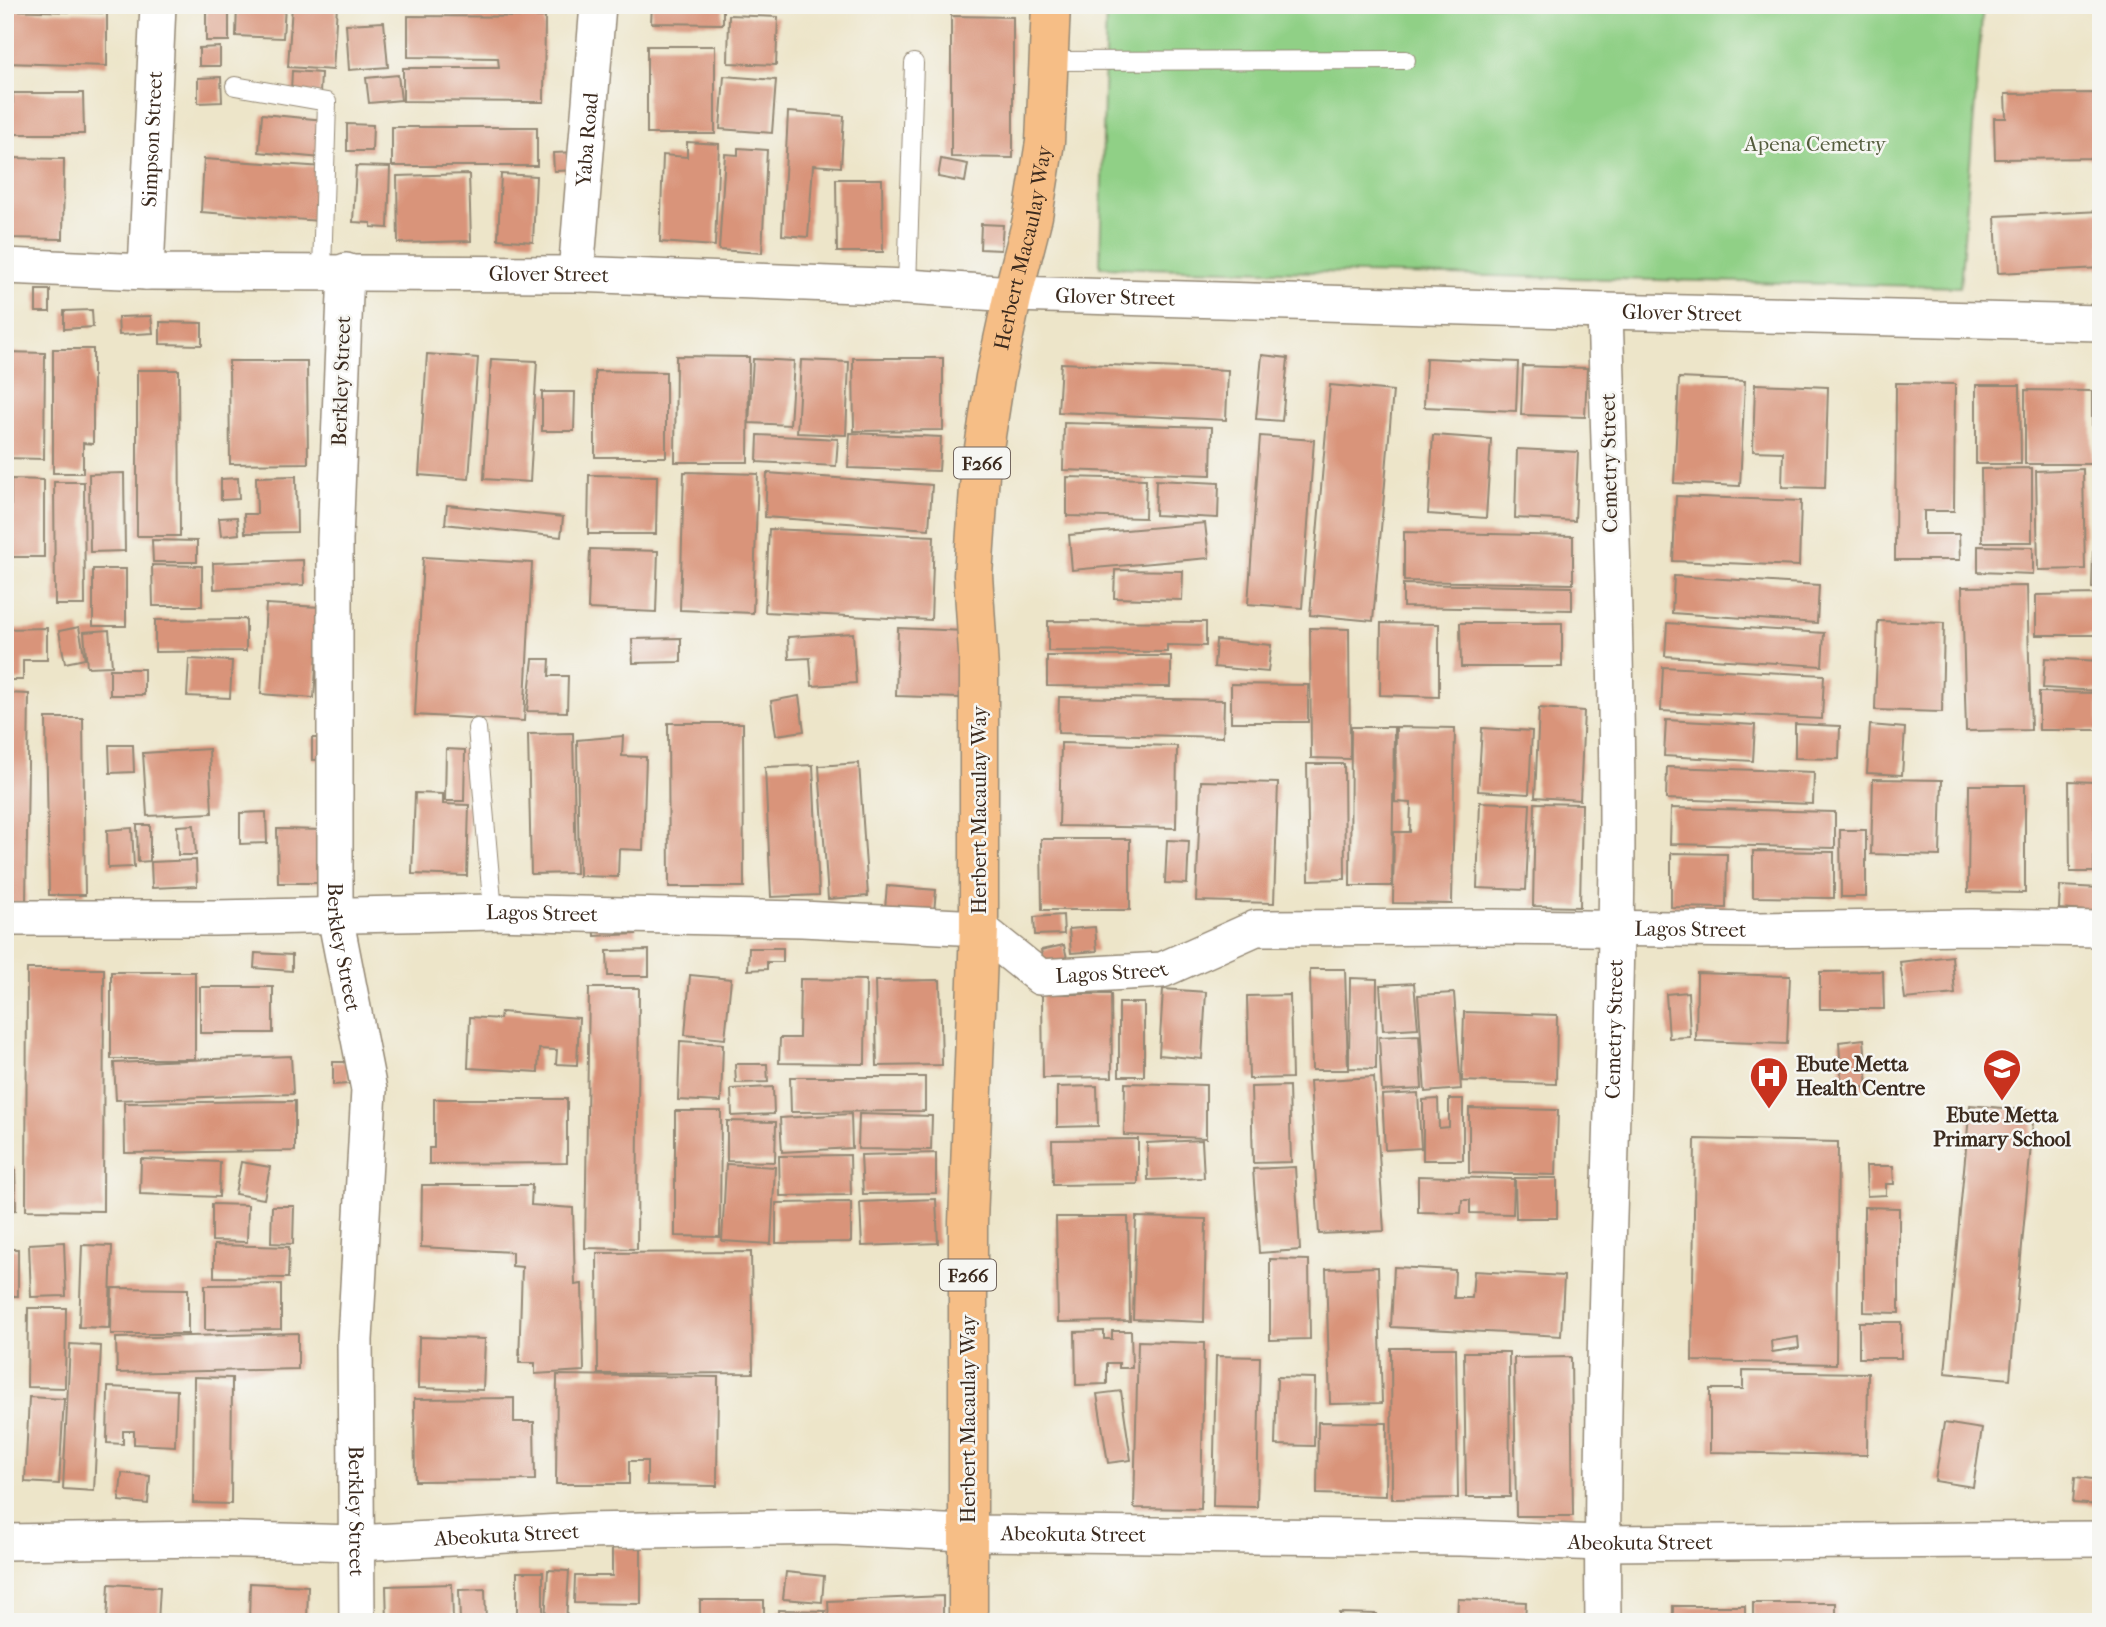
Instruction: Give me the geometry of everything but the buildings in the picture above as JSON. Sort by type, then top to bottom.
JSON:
[{"type":"highway","name":"Herbert Macaulay Way","points":[[968,1622],[968,1223],[979,928],[979,669],[973,575],[980,474],[995,377],[1033,216],[1044,154],[1051,5]]},
{"type":"street","name":"Simpson Street","points":[[146,272],[158,5]]},
{"type":"street","name":"Yaba Road","points":[[576,274],[598,5]]},
{"type":"street","name":"Glover Street","points":[[5,266],[146,272],[576,274],[907,287],[1013,294],[1605,312],[2101,323]]},
{"type":"street","name":"Berkley Street","points":[[334,271],[335,916],[369,1090],[355,1340],[357,1622]]},
{"type":"street","name":"Cemetry Street","points":[[1603,1622],[1607,1246],[1616,929],[1614,675],[1605,312]]},
{"type":"street","name":"Lagos Street","points":[[5,918],[493,912],[802,919],[979,928],[1040,977],[1162,970],[1256,928],[2101,929]]},
{"type":"street","name":"Abeokuta Street","points":[[5,1542],[208,1539],[356,1543],[623,1530],[832,1527],[967,1533],[1461,1538],[1602,1543],[2101,1539]]},
{"type":"lane","points":[[1050,61],[1406,60]]},
{"type":"lane","points":[[907,287],[914,63]]},
{"type":"lane","points":[[235,86],[327,102],[334,271]]},
{"type":"lane","points":[[477,728],[493,912]]},
{"type":"green space","name":"Apena Cemetry","points":[[1106,5],[1983,5],[1960,287],[1100,267]]},
{"type":"place","name":"Ebute Metta Primary School","points":[[2002,1102]]},
{"type":"place","name":"Ebute Metta Health Centre","points":[[1769,1110]]}]
